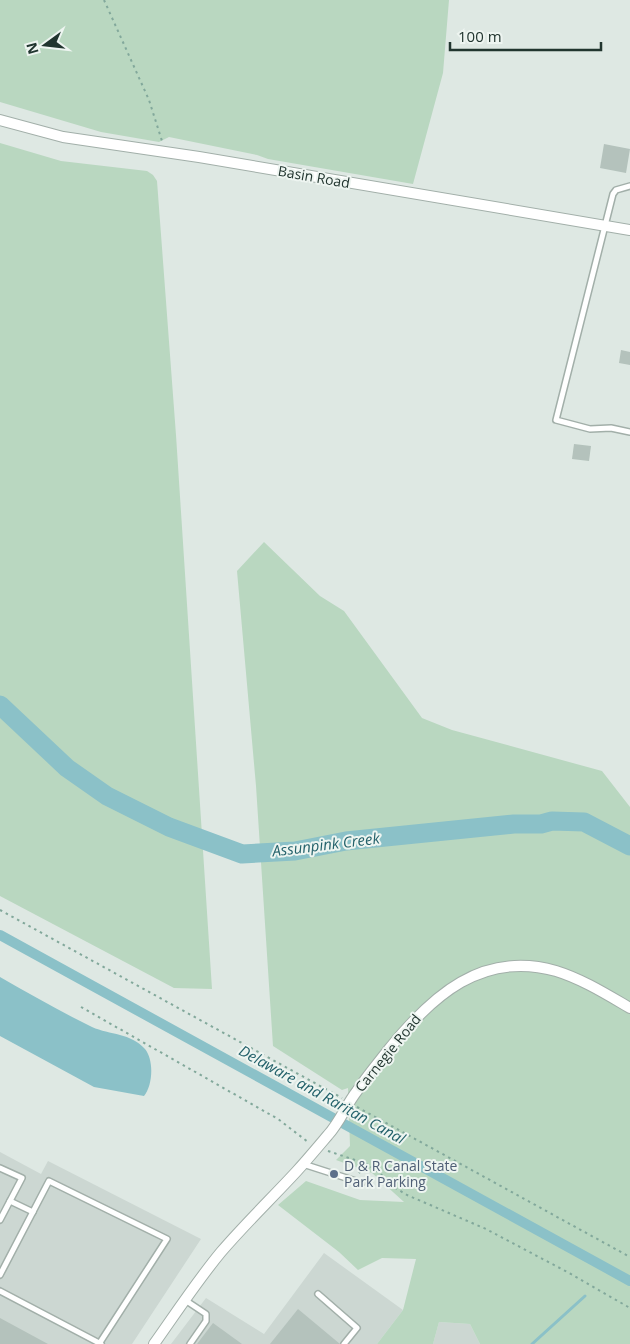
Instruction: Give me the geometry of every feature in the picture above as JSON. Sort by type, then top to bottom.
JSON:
[{"type":"street","name":"Basin Road","points":[[0,120],[63,138],[198,157],[630,230]]},
{"type":"street","name":"Carnegie Road","points":[[155,1344],[221,1252],[330,1134],[356,1092],[395,1042],[429,1005],[450,988],[480,974],[518,967],[530,967],[554,971],[587,984],[630,1008]]},
{"type":"lane","points":[[630,186],[616,190],[613,194],[556,420],[590,429],[612,428],[630,432]]},
{"type":"lane","points":[[304,1164],[362,1183]]},
{"type":"lane","points":[[0,1168],[22,1178],[0,1220]]},
{"type":"lane","points":[[0,1275],[48,1181],[166,1239],[100,1344],[0,1291]]},
{"type":"lane","points":[[10,1201],[33,1212]]},
{"type":"lane","points":[[318,1294],[357,1328],[344,1344]]},
{"type":"lane","points":[[185,1300],[206,1314],[206,1321],[190,1344]]},
{"type":"path","points":[[104,0],[149,100],[166,153]]},
{"type":"path","points":[[0,910],[630,1257]]},
{"type":"path","points":[[81,1007],[278,1119],[316,1148],[367,1164],[380,1173],[389,1184],[407,1195],[486,1229],[630,1308]]},
{"type":"path","points":[[352,1180],[367,1164]]},
{"type":"shaded area","points":[[0,1152],[41,1174],[48,1161],[201,1239],[132,1344],[0,1344]]},
{"type":"shaded area","points":[[324,1253],[403,1310],[377,1344],[171,1344],[206,1298],[264,1334]]},
{"type":"shaded area","points":[[439,1322],[470,1324],[480,1344],[433,1344]]},
{"type":"green space","points":[[0,0],[449,0],[443,73],[413,184],[268,159],[257,155],[169,137],[159,142],[101,132],[0,102]]},
{"type":"green space","points":[[0,143],[61,161],[147,171],[157,181],[176,435],[212,989],[174,988],[0,896]]},
{"type":"green space","points":[[264,542],[320,596],[344,611],[422,718],[452,730],[602,771],[630,807],[630,1344],[480,1344],[470,1324],[439,1322],[433,1344],[377,1344],[403,1310],[416,1259],[382,1258],[358,1270],[339,1252],[278,1205],[306,1181],[360,1200],[404,1202],[372,1173],[336,1160],[350,1146],[348,1088],[342,1090],[273,1046],[256,786],[237,571]]},
{"type":"water","points":[[0,977],[92,1027],[127,1037],[139,1044],[148,1054],[151,1066],[151,1079],[144,1096],[94,1087],[0,1036]]},
{"type":"building","points":[[604,144],[630,149],[626,173],[600,168]]},
{"type":"building","points":[[621,350],[630,352],[630,365],[619,363]]},
{"type":"building","points":[[574,444],[591,446],[589,461],[572,459]]},
{"type":"building","points":[[298,1309],[340,1344],[270,1344]]},
{"type":"building","points":[[0,1318],[48,1344],[0,1344]]},
{"type":"building","points":[[213,1323],[242,1344],[197,1344]]},
{"type":"waterway","name":"Assunpink Creek","points":[[0,705],[67,768],[107,796],[169,827],[242,854],[295,851],[346,841],[514,824],[541,824],[552,821],[584,822],[630,846]]},
{"type":"waterway","name":"Delaware and Raritan Canal","points":[[0,935],[630,1281]]},
{"type":"waterway","points":[[532,1344],[585,1296]]},
{"type":"place","name":"D & R Canal State Park Parking","points":[[334,1174]]}]
